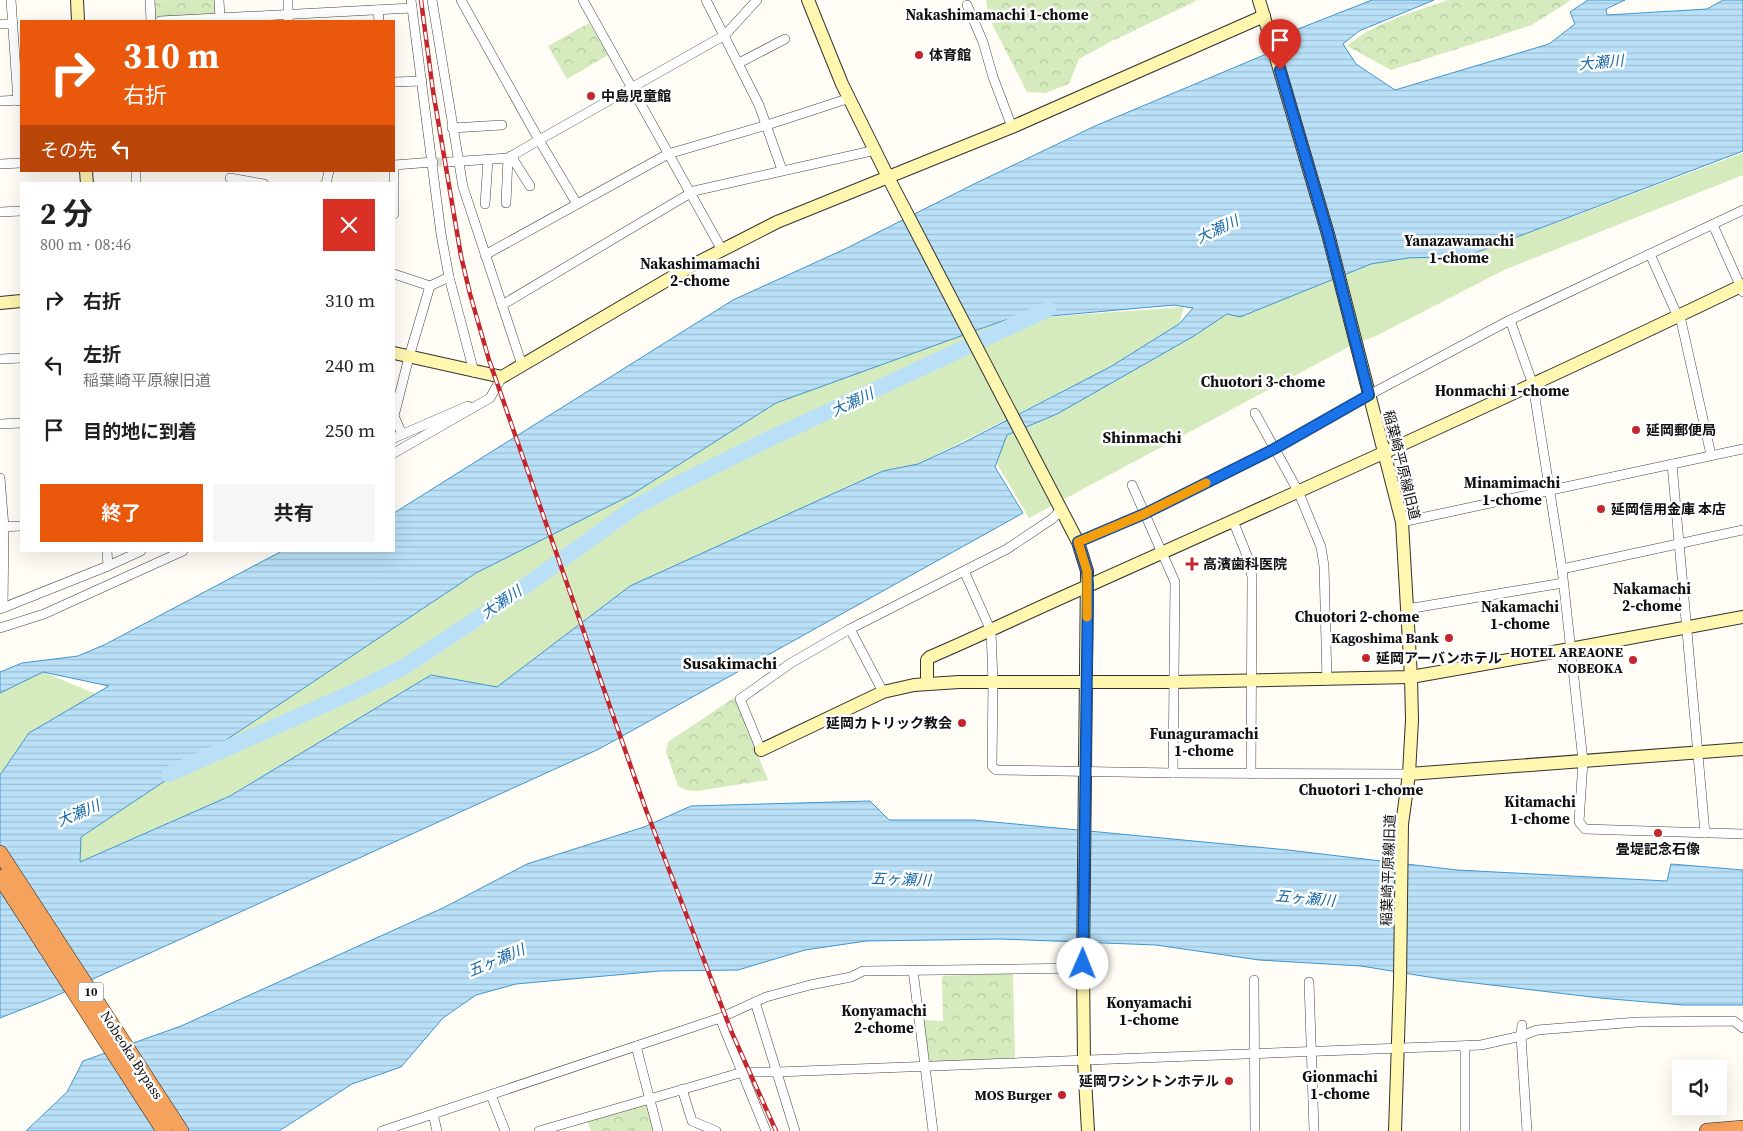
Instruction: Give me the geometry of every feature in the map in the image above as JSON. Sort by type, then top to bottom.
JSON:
[{"type":"highway","name":"Nobeoka Bypass","points":[[0,853],[181,1131]]},
{"type":"highway","name":"Nobeoka Bypass","points":[[0,877],[164,1131]]},
{"type":"highway","points":[[1707,1131],[1743,1128]]},
{"type":"street","points":[[0,101],[19,100],[12,0]]},
{"type":"street","points":[[77,0],[78,20]]},
{"type":"street","points":[[150,0],[151,20]]},
{"type":"street","points":[[219,0],[220,18]]},
{"type":"street","points":[[288,0],[288,18]]},
{"type":"street","points":[[461,0],[577,204]]},
{"type":"street","points":[[583,0],[722,250]]},
{"type":"street","points":[[706,0],[759,105],[782,170]]},
{"type":"street","points":[[453,162],[510,157],[725,35],[757,0]]},
{"type":"street","points":[[808,0],[850,98],[890,180],[1078,542],[1087,571],[1083,966],[1084,1061],[1088,1131]]},
{"type":"street","name":"稲葉崎平原線旧道","points":[[1259,0],[1328,234],[1402,522],[1411,677],[1409,774],[1402,824],[1400,980],[1395,1131]]},
{"type":"street","points":[[435,1],[452,128],[453,162],[522,365]]},
{"type":"street","points":[[180,20],[334,17],[412,4],[441,234],[449,277],[474,372]]},
{"type":"street","points":[[967,5],[983,42],[993,77],[1012,127]]},
{"type":"street","points":[[378,10],[379,20]]},
{"type":"street","points":[[395,452],[490,398],[502,377],[722,250],[777,222],[890,180],[1264,16]]},
{"type":"street","points":[[0,24],[13,24]]},
{"type":"street","points":[[738,63],[786,39]]},
{"type":"street","points":[[395,82],[422,81]]},
{"type":"street","points":[[485,256],[668,154],[850,98]]},
{"type":"street","points":[[452,128],[502,125]]},
{"type":"street","points":[[502,305],[690,192],[876,150]]},
{"type":"street","points":[[510,157],[530,186]]},
{"type":"street","points":[[506,203],[510,157]]},
{"type":"street","points":[[485,204],[488,160]]},
{"type":"street","points":[[395,165],[432,162]]},
{"type":"street","points":[[0,164],[20,163]]},
{"type":"street","points":[[230,178],[253,182]]},
{"type":"street","points":[[1078,542],[1144,514],[1274,449],[1369,395],[1510,320],[1743,210]]},
{"type":"street","points":[[0,212],[20,212]]},
{"type":"street","points":[[926,684],[927,660],[930,657],[1533,385],[1742,288],[1713,225]]},
{"type":"street","points":[[1650,254],[1679,316],[1711,455]]},
{"type":"street","points":[[395,274],[430,286],[449,277]]},
{"type":"street","points":[[395,412],[430,286]]},
{"type":"street","points":[[0,303],[20,301]]},
{"type":"street","points":[[1510,320],[1533,385],[1562,569],[1582,761],[1579,822],[1584,829],[1743,834]]},
{"type":"street","points":[[395,353],[502,377]]},
{"type":"street","points":[[0,359],[20,358]]},
{"type":"street","points":[[395,421],[398,436],[461,408],[490,398]]},
{"type":"street","points":[[1255,412],[1298,491],[1321,546],[1324,566],[1327,680]]},
{"type":"street","points":[[0,424],[20,423]]},
{"type":"street","points":[[1402,522],[1743,449]]},
{"type":"street","points":[[1672,464],[1705,834]]},
{"type":"street","points":[[0,478],[2,527],[1,608],[139,552]]},
{"type":"street","points":[[1132,485],[1175,582],[1173,773]]},
{"type":"street","points":[[1060,508],[1052,519],[1022,540],[850,629],[791,662],[740,698],[761,750],[883,692],[926,684],[1327,680],[1411,677],[1743,616]]},
{"type":"street","points":[[1233,521],[1248,558],[1252,577],[1251,774]]},
{"type":"street","points":[[2,527],[20,526]]},
{"type":"street","points":[[1562,569],[1743,530]]},
{"type":"street","points":[[107,552],[108,566]]},
{"type":"street","points":[[0,628],[44,614],[181,552]]},
{"type":"street","points":[[964,571],[991,631],[993,682],[992,766],[996,770],[1251,774],[1409,774],[1743,749]]},
{"type":"street","points":[[1407,609],[1563,583]]},
{"type":"street","points":[[850,629],[883,692]]},
{"type":"street","points":[[382,1131],[720,1018],[766,997],[810,985],[851,977],[863,971],[1083,966]]},
{"type":"street","points":[[913,970],[933,1131]]},
{"type":"street","points":[[1254,980],[1255,1131]]},
{"type":"street","points":[[1309,982],[1314,1131]]},
{"type":"street","points":[[754,1002],[796,1131]]},
{"type":"street","points":[[720,1018],[766,1131]]},
{"type":"street","points":[[539,1131],[743,1072],[1465,1046],[1481,1045],[1521,1036],[1537,1030],[1638,1022],[1734,1021],[1743,1028]]},
{"type":"street","points":[[1522,1025],[1521,1036],[1527,1131]]},
{"type":"street","points":[[636,1046],[658,1131]]},
{"type":"street","points":[[1465,1046],[1465,1131]]},
{"type":"street","points":[[682,1089],[692,1121],[716,1131]]},
{"type":"street","points":[[491,1095],[505,1131]]},
{"type":"street","points":[[433,1114],[437,1131]]},
{"type":"green space","points":[[154,0],[215,0],[216,15],[155,17]]},
{"type":"green space","points":[[986,0],[1196,1],[1079,59],[1069,84],[1045,93],[1027,92],[988,16]]},
{"type":"green space","points":[[1448,0],[1571,0],[1532,25],[1391,70],[1347,46],[1356,38],[1381,25]]},
{"type":"green space","points":[[589,23],[608,55],[567,79],[548,46]]},
{"type":"green space","points":[[1743,153],[1743,175],[1504,270],[1376,336],[1352,345],[1029,518],[996,462],[1007,435],[1057,414],[1227,314],[1240,317],[1371,264],[1408,258],[1467,256]]},
{"type":"green space","points":[[1184,307],[1179,324],[1110,367],[918,464],[883,471],[630,586],[497,687],[431,675],[230,796],[80,862],[81,837],[476,573],[631,495],[776,403],[1005,320]]},
{"type":"green space","points":[[43,672],[96,694],[29,733],[0,775],[0,691]]},
{"type":"green space","points":[[735,697],[768,780],[697,791],[686,790],[678,786],[666,752],[668,742]]},
{"type":"green space","points":[[1013,973],[1015,1060],[935,1064],[926,1058],[923,1020],[943,1021],[942,976]]},
{"type":"green space","points":[[642,1104],[647,1106],[654,1131],[591,1131],[587,1121]]},
{"type":"water","points":[[1372,0],[1434,0],[1359,31],[1343,44],[1356,64],[1395,90],[1549,44],[1575,24],[1570,12],[1588,0],[1625,0],[1606,9],[1607,15],[1707,9],[1723,0],[1743,0],[1743,151],[1467,256],[1408,258],[1371,264],[1240,317],[1227,314],[1194,336],[1057,414],[1007,435],[995,467],[1023,513],[599,749],[51,998],[0,1018],[0,775],[29,733],[109,686],[43,672],[0,693],[0,672],[22,663],[78,656],[104,645],[280,552],[395,552],[395,512],[733,300],[845,249],[1095,126],[1288,45],[1293,31]],"holes":[[[1174,305],[1193,308],[1179,324],[1110,367],[961,444],[918,464],[883,471],[630,586],[497,687],[431,675],[230,796],[80,862],[81,837],[476,573],[631,495],[776,403],[1005,320]]]},
{"type":"water","name":"五ヶ瀬川","points":[[870,801],[889,820],[973,820],[1288,850],[1457,870],[1667,881],[1671,864],[1743,870],[1743,1005],[1683,1005],[1600,998],[1441,979],[1361,966],[1259,960],[1156,945],[1001,939],[866,941],[805,950],[738,970],[660,971],[516,984],[476,995],[443,1018],[401,1067],[352,1084],[279,1131],[26,1131],[67,1092],[83,1061],[181,1026],[445,907],[527,864],[644,827],[691,806]]},
{"type":"waterway","name":"大瀬川","points":[[169,774],[353,692],[404,667],[510,597],[635,507],[672,487],[767,440],[1048,309]]},
{"type":"tunnel","points":[[433,162],[449,162]]},
{"type":"railway","points":[[421,0],[433,91],[461,256],[489,360],[646,810],[732,1033],[776,1131]]},
{"type":"slow traffic","points":[[1087,617],[1087,571],[1078,542],[1144,514],[1206,483]]},
{"type":"place","name":"体育館","points":[[919,55]]},
{"type":"place","name":"中島児童館","points":[[591,96]]},
{"type":"place","name":"延岡郵便局","points":[[1636,430]]},
{"type":"place","name":"延岡信用金庫 本店","points":[[1601,509]]},
{"type":"place","name":"高濱歯科医院","points":[[1192,564]]},
{"type":"place","name":"Kagoshima Bank","points":[[1449,638]]},
{"type":"place","name":"延岡アーバンホテル","points":[[1366,658]]},
{"type":"place","name":"HOTEL AREAONE NOBEOKA","points":[[1633,660]]},
{"type":"place","name":"延岡カトリック教会","points":[[962,723]]},
{"type":"place","name":"畳堤記念石像","points":[[1658,833]]},
{"type":"place","name":"延岡ワシントンホテル","points":[[1229,1081]]},
{"type":"place","name":"MOS Burger","points":[[1062,1095]]},
{"type":"district","name":"Nakashimamachi 1-chome","points":[[997,14]]},
{"type":"district","name":"Yanazawamachi 1-chome","points":[[1459,248]]},
{"type":"district","name":"Nakashimamachi 2-chome","points":[[700,272]]},
{"type":"district","name":"Chuotori 3-chome","points":[[1263,381]]},
{"type":"district","name":"Honmachi 1-chome","points":[[1502,390]]},
{"type":"district","name":"Shinmachi","points":[[1142,437]]},
{"type":"district","name":"Minamimachi 1-chome","points":[[1512,490]]},
{"type":"district","name":"Nakamachi 2-chome","points":[[1652,596]]},
{"type":"district","name":"Nakamachi 1-chome","points":[[1520,614]]},
{"type":"district","name":"Chuotori 2-chome","points":[[1357,616]]},
{"type":"district","name":"Susakimachi","points":[[730,663]]},
{"type":"district","name":"Funaguramachi 1-chome","points":[[1204,742]]},
{"type":"district","name":"Chuotori 1-chome","points":[[1361,789]]},
{"type":"district","name":"Kitamachi 1-chome","points":[[1540,810]]},
{"type":"district","name":"Konyamachi 1-chome","points":[[1149,1010]]},
{"type":"district","name":"Konyamachi 2-chome","points":[[884,1018]]},
{"type":"district","name":"Gionmachi 1-chome","points":[[1340,1084]]},
{"type":"route","points":[[1083,964],[1088,585],[1087,571],[1078,542],[1144,514],[1274,449],[1369,395],[1348,307],[1280,70]]}]
